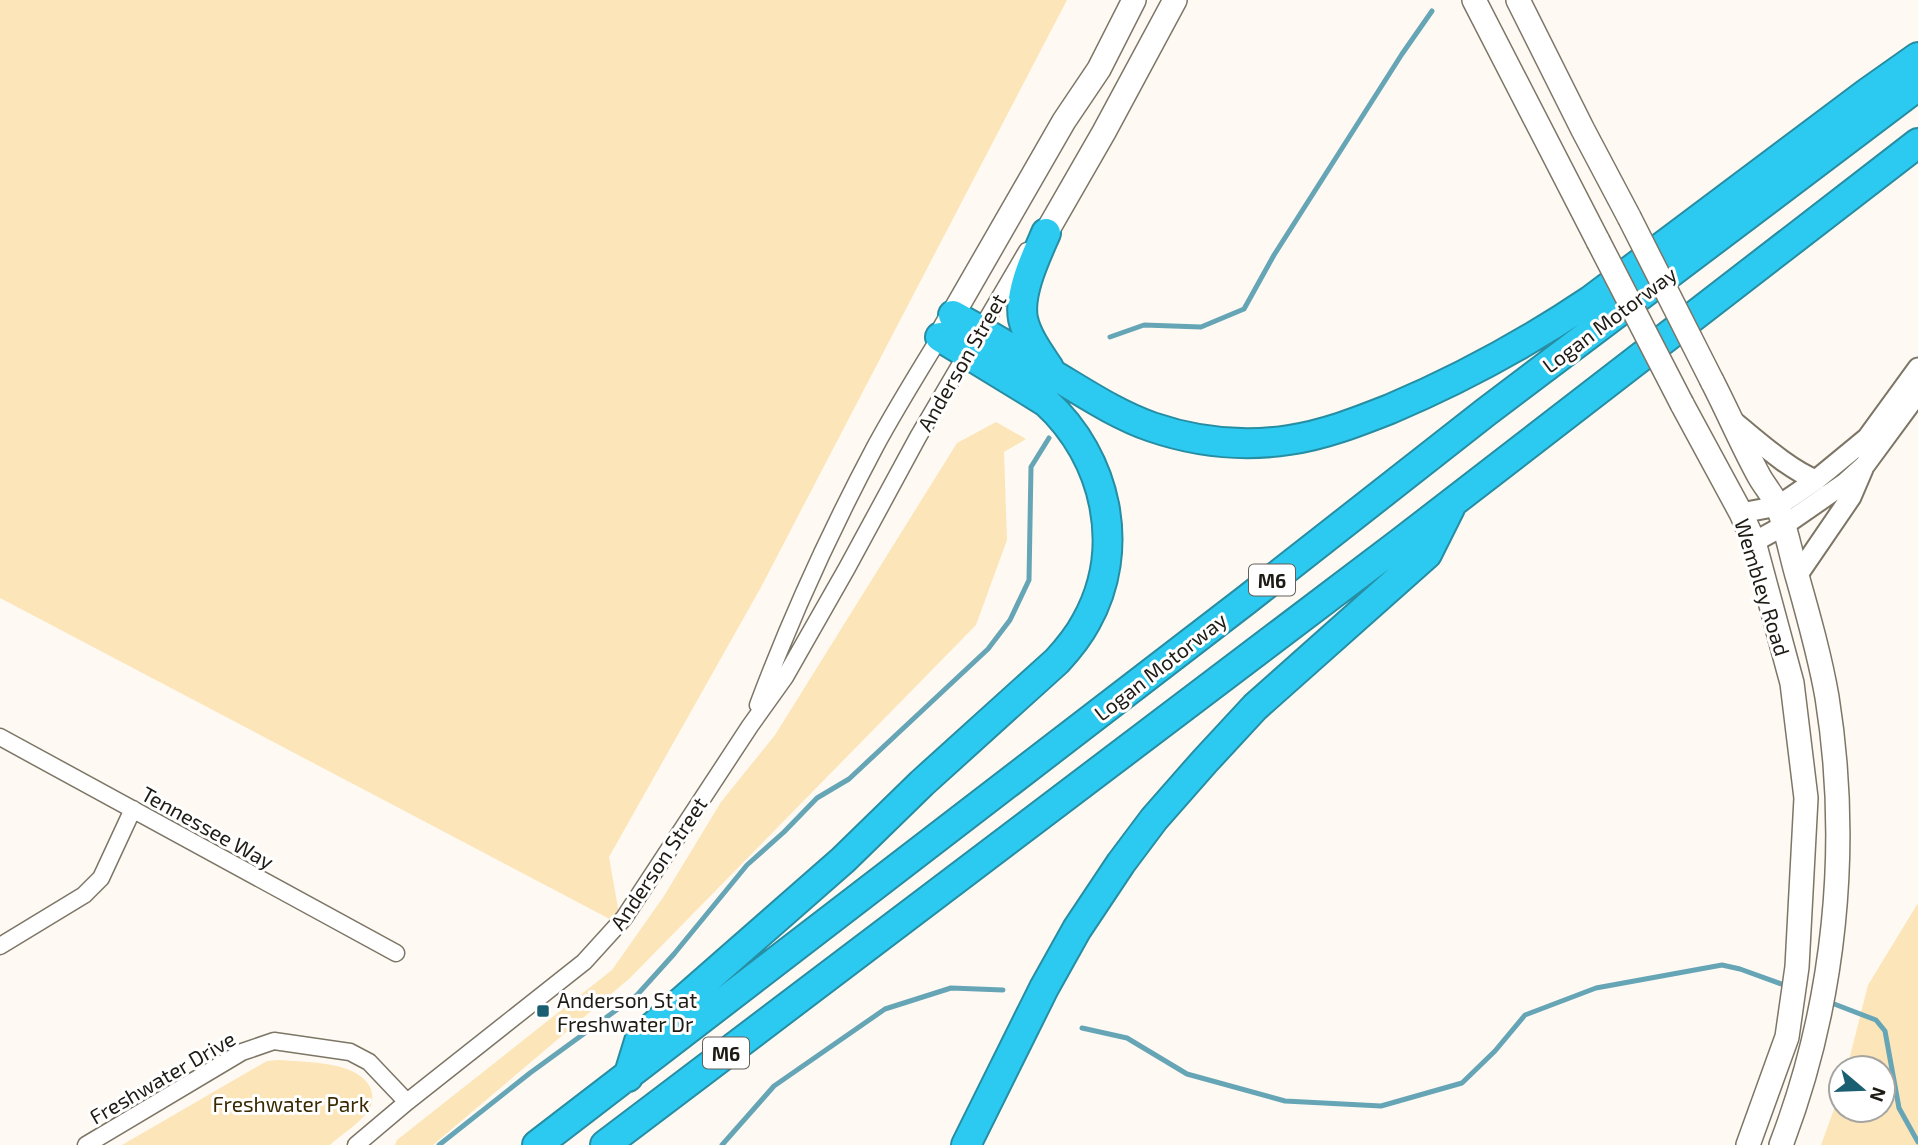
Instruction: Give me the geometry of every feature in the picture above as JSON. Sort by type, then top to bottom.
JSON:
[{"type":"highway","points":[[947,326],[973,341],[1052,373],[1126,416],[1177,435],[1209,441],[1276,442],[1338,429],[1404,403],[1480,368],[1564,319],[1918,57]]},
{"type":"highway","name":"Logan Motorway","points":[[537,1145],[1223,618],[1486,412],[1918,86]]},
{"type":"highway","name":"M6","points":[[605,1145],[1452,503],[1918,143]]},
{"type":"highway","points":[[1046,233],[1031,268],[1022,315],[1034,345],[1052,373]]},
{"type":"highway","points":[[628,1077],[640,1038],[843,860],[922,783],[1057,661],[1086,623],[1102,583],[1107,564],[1108,541],[1103,495],[1092,465],[1061,416],[973,341]]},
{"type":"highway","points":[[966,1145],[1044,988],[1077,929],[1121,863],[1171,800],[1255,708],[1427,554],[1452,503]]},
{"type":"main road","name":"Anderson Street","points":[[947,326],[1064,121],[1099,69],[1134,0]]},
{"type":"main road","name":"Anderson Street","points":[[1046,233],[1175,0]]},
{"type":"main road","name":"Wembley Road","points":[[1474,0],[1741,513],[1754,542],[1792,684],[1806,798],[1797,967],[1787,1037],[1748,1145]]},
{"type":"main road","name":"Wembley Road","points":[[1518,0],[1780,516],[1815,637],[1827,698],[1835,765],[1838,830],[1836,892],[1825,981],[1812,1048],[1781,1145]]},
{"type":"street","name":"Anderson Street","points":[[356,1145],[583,962],[624,918],[785,677],[973,341],[1025,254],[1046,233]]},
{"type":"street","name":"Anderson Street","points":[[750,726],[771,670],[836,523],[876,445],[947,326]]},
{"type":"street","points":[[1754,542],[1816,480],[1867,438],[1918,368]]},
{"type":"street","points":[[1741,513],[1780,516],[1845,483],[1865,465],[1918,393]]},
{"type":"street","points":[[1733,421],[1791,466],[1816,480]]},
{"type":"street","points":[[1797,576],[1851,497],[1865,465]]},
{"type":"street","name":"Tennessee Way","points":[[0,737],[397,953]]},
{"type":"street","points":[[0,946],[84,895],[101,878],[133,810]]},
{"type":"street","name":"Freshwater Drive","points":[[86,1145],[242,1052],[274,1041],[350,1052],[369,1062],[407,1102]]},
{"type":"green space","points":[[0,0],[1067,0],[760,589],[609,857],[621,925],[0,598]]},
{"type":"green space","points":[[996,422],[1026,439],[1004,452],[1007,540],[976,625],[630,978],[433,1145],[395,1145],[397,1140],[612,970],[664,896],[721,802],[775,735],[957,443]]},
{"type":"green space","points":[[1918,903],[1918,1145],[1821,1145],[1829,1124],[1897,1124],[1897,1054],[1851,1054],[1868,985]]},
{"type":"green space","name":"Freshwater Park","points":[[267,1061],[329,1064],[354,1072],[370,1087],[370,1108],[357,1123],[330,1145],[122,1145]]},
{"type":"waterway","points":[[1110,337],[1144,325],[1201,327],[1244,309],[1274,255],[1432,11]]},
{"type":"waterway","points":[[439,1145],[530,1073],[637,995],[747,865],[817,798],[849,779],[988,649],[1010,620],[1029,580],[1031,467],[1049,438]]},
{"type":"waterway","points":[[1082,1028],[1127,1038],[1187,1074],[1285,1101],[1381,1106],[1462,1083],[1495,1051],[1525,1015],[1596,988],[1722,965],[1787,986]]},
{"type":"waterway","points":[[722,1145],[774,1086],[885,1009],[951,988],[1003,990]]},
{"type":"waterway","points":[[1829,1002],[1876,1020],[1885,1031],[1899,1108],[1918,1142]]},
{"type":"place","name":"Anderson St at Freshwater Dr","points":[[543,1011]]}]
